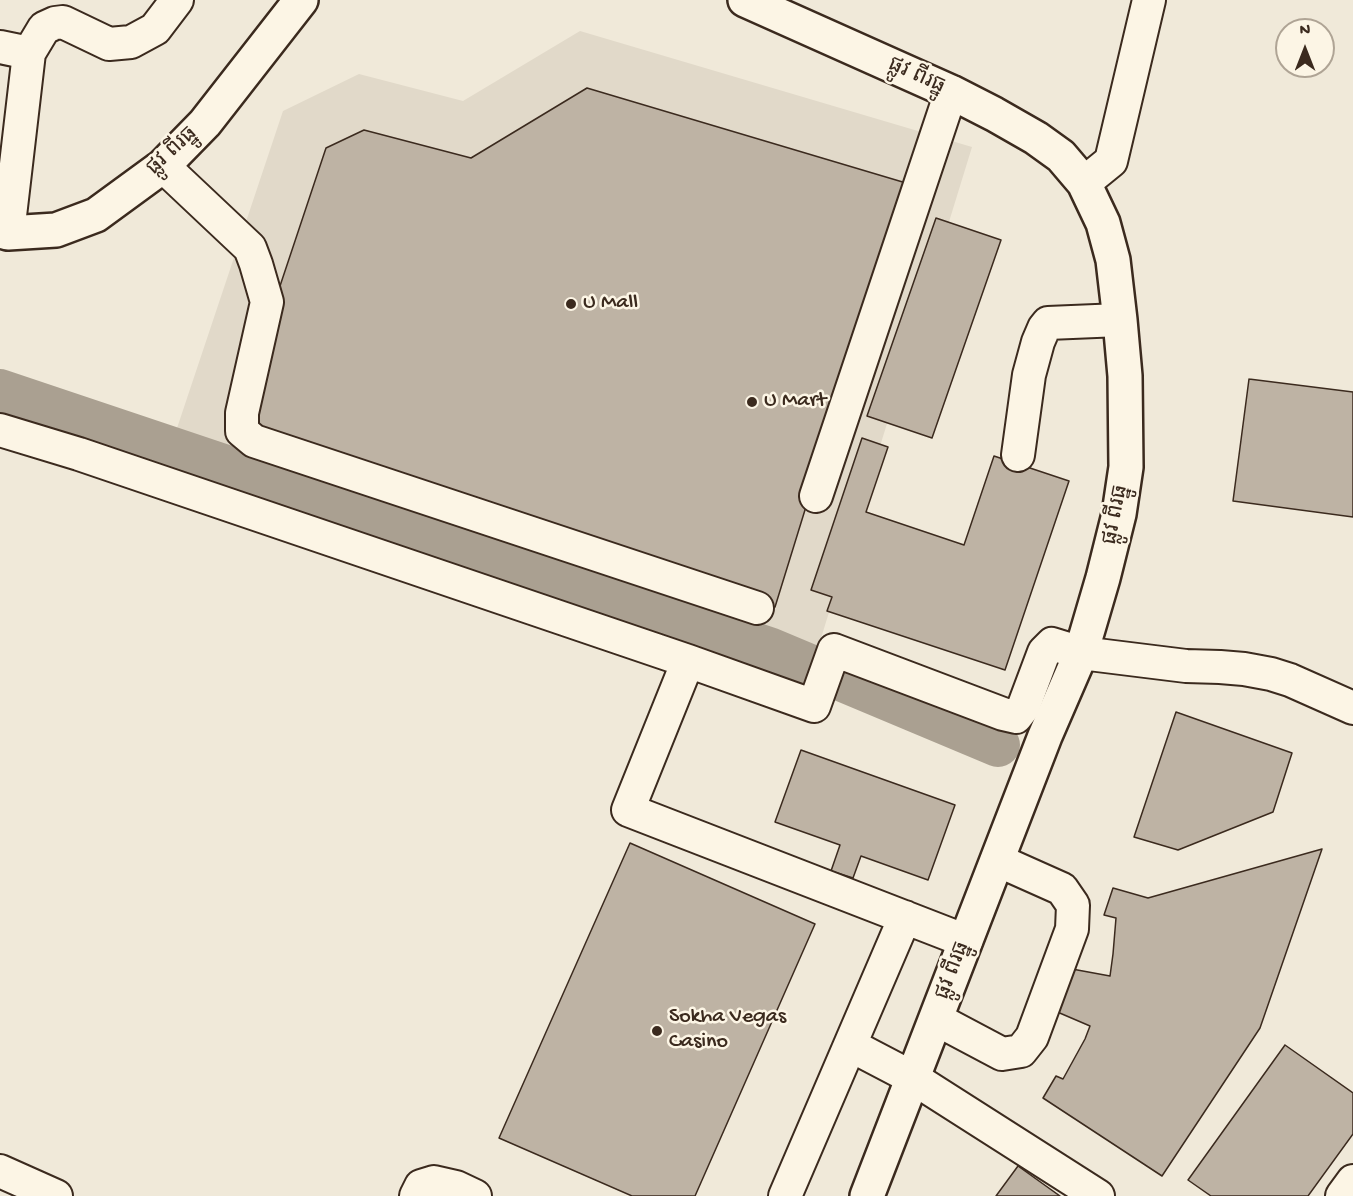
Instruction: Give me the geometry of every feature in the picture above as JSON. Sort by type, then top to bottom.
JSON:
[{"type":"main road","name":"ផ្លូវ ពីរធ្នូ","points":[[4,232],[56,230],[96,215],[163,166],[205,123],[301,0]]},
{"type":"main road","name":"ផ្លូវ ពីរធ្នូ","points":[[746,0],[951,92],[1036,138],[1061,156],[1084,183],[1103,223],[1113,260],[1120,320],[1125,376],[1126,467],[1116,525],[1103,578],[1081,653],[1045,736],[867,1196]]},
{"type":"street","points":[[4,232],[14,50],[44,28],[50,11],[63,22],[109,44],[131,42],[155,29],[177,0]]},
{"type":"street","points":[[1084,183],[1111,161],[1149,0]]},
{"type":"street","points":[[816,496],[951,92]]},
{"type":"street","points":[[163,166],[250,248],[256,264],[267,302],[242,413],[242,431],[254,441],[757,608]]},
{"type":"street","points":[[1017,455],[1029,375],[1044,328],[1048,323],[1120,320]]},
{"type":"street","points":[[0,430],[79,454],[814,706],[834,650],[1016,717],[1023,708],[1044,652],[1052,644],[1081,653],[1271,674],[1353,708]]},
{"type":"street","points":[[688,661],[628,810],[966,941]]},
{"type":"street","points":[[936,1019],[1002,1054],[1021,1051],[1032,1037],[1072,928],[1073,905],[1062,889],[997,860]]},
{"type":"street","points":[[785,1196],[905,918]]},
{"type":"street","points":[[850,1045],[913,1078],[1098,1196]]},
{"type":"street","points":[[0,1172],[56,1196]]},
{"type":"street","points":[[1342,1196],[1353,1181]]},
{"type":"street","points":[[416,1196],[421,1186],[434,1182],[456,1187],[475,1196]]},
{"type":"shaded area","name":"U Mall","points":[[580,31],[972,147],[810,674],[166,461],[283,111],[359,74],[463,101]]},
{"type":"building","name":"U Mall","points":[[587,88],[906,183],[775,607],[233,427],[326,148],[364,130],[471,158]]},
{"type":"building","points":[[936,218],[1001,240],[932,438],[867,416]]},
{"type":"building","points":[[1249,379],[1353,392],[1353,517],[1233,501]]},
{"type":"building","points":[[862,438],[888,447],[866,512],[964,545],[994,456],[1069,481],[1005,670],[827,611],[832,597],[811,590]]},
{"type":"building","points":[[1176,712],[1292,753],[1273,812],[1178,850],[1134,837]]},
{"type":"building","points":[[801,750],[955,805],[928,880],[861,856],[853,878],[831,871],[840,845],[775,822]]},
{"type":"building","name":"Sokha Vegas Casino","points":[[630,843],[815,924],[695,1196],[632,1196],[499,1138]]},
{"type":"building","points":[[1322,849],[1260,1028],[1162,1176],[1043,1098],[1056,1076],[1063,1079],[1090,1026],[1055,1011],[1072,969],[1110,976],[1116,918],[1104,915],[1113,888],[1148,898]]},
{"type":"building","points":[[1285,1045],[1353,1093],[1353,1134],[1308,1196],[1211,1196],[1188,1180]]},
{"type":"building","points":[[1018,1166],[1060,1196],[996,1196]]},
{"type":"waterway","points":[[0,391],[769,649],[998,745]]},
{"type":"place","name":"U Mall","points":[[571,304]]},
{"type":"place","name":"U Mart","points":[[752,402]]},
{"type":"place","name":"Sokha Vegas Casino","points":[[657,1031]]}]
